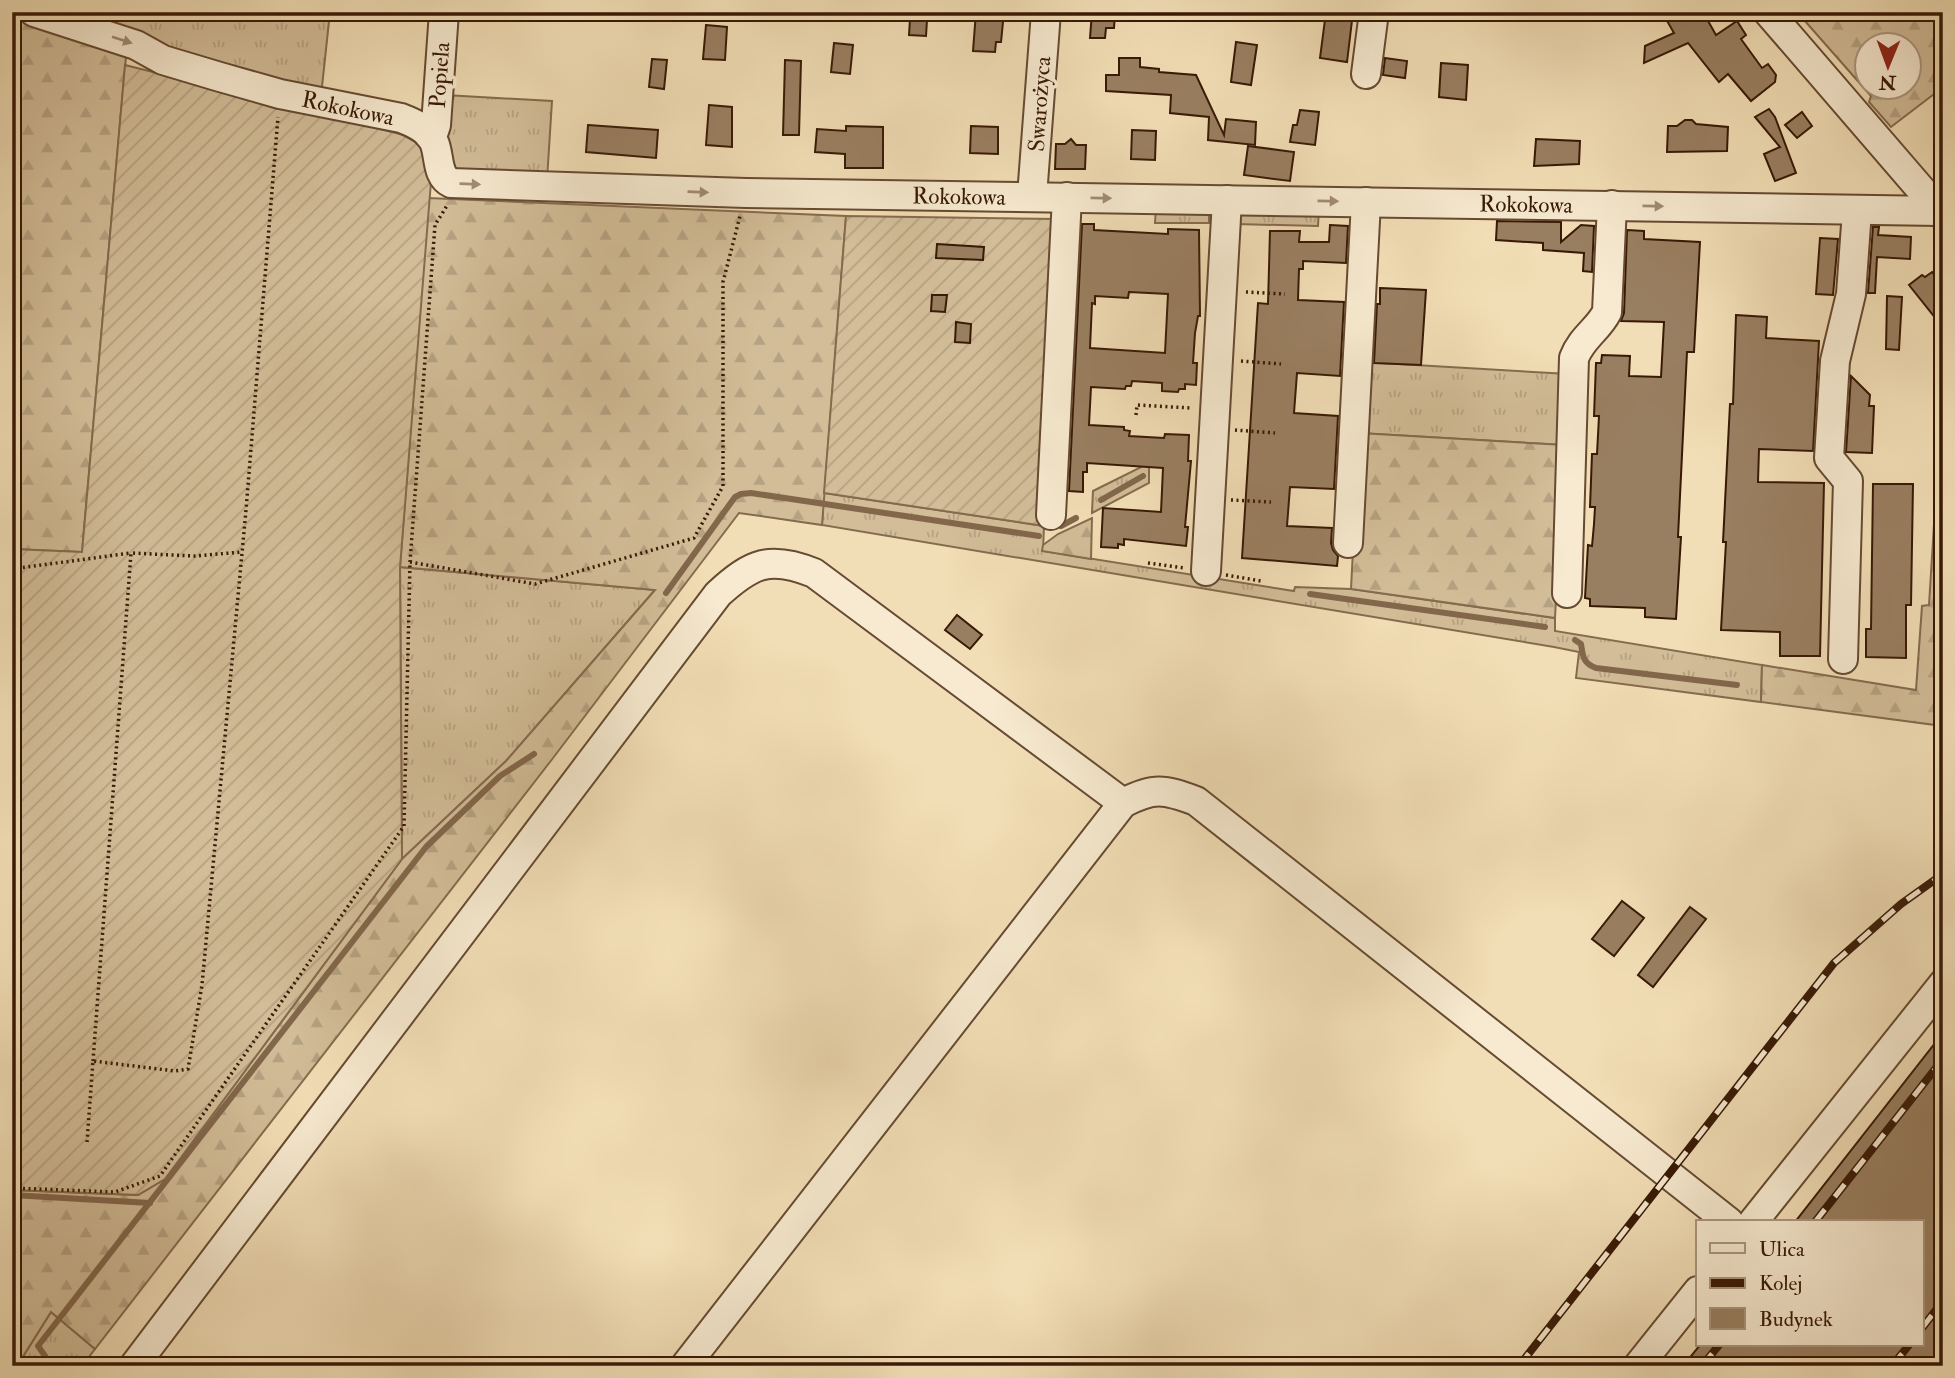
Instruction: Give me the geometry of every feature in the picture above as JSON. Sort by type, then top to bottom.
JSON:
[{"type":"street","name":"Rokokowa","points":[[34,12],[136,45],[163,60],[280,94],[401,118],[415,123],[429,135]]},
{"type":"street","name":"Popiela","points":[[429,135],[436,125],[444,12]]},
{"type":"street","name":"Swarożyca","points":[[1032,196],[1046,12]]},
{"type":"street","points":[[1366,74],[1374,12]]},
{"type":"street","points":[[1768,12],[1941,213]]},
{"type":"street","points":[[429,135],[435,143],[437,158],[446,181],[460,184]]},
{"type":"street","name":"Rokokowa","points":[[460,184],[746,193],[1612,205],[1941,213]]},
{"type":"street","points":[[1051,514],[1067,197]]},
{"type":"street","points":[[1206,571],[1227,200]]},
{"type":"street","points":[[1348,543],[1366,202]]},
{"type":"street","points":[[1567,593],[1574,358],[1589,332],[1602,322],[1607,312],[1612,205]]},
{"type":"street","points":[[1843,659],[1847,481],[1829,458],[1835,361],[1851,294],[1857,211]]},
{"type":"street","points":[[134,1366],[718,594],[739,575],[766,563],[791,564],[814,573],[1123,803]]},
{"type":"street","points":[[685,1366],[1123,803],[1146,791],[1172,792],[1196,801],[1726,1220]]},
{"type":"street","points":[[1755,1220],[1943,984]]},
{"type":"street","points":[[1638,1366],[1696,1294]]},
{"type":"path","points":[[93,1061],[175,1071],[188,1069],[202,985],[280,94]]},
{"type":"path","points":[[12,1188],[115,1192],[160,1176],[404,826],[410,562],[435,225],[460,184]]},
{"type":"path","points":[[410,562],[535,584],[694,538],[723,486],[723,282],[746,193]]},
{"type":"path","points":[[1222,290],[1286,294]]},
{"type":"path","points":[[1217,359],[1281,364]]},
{"type":"path","points":[[1136,415],[1137,405],[1275,433]]},
{"type":"path","points":[[1210,499],[1271,502]]},
{"type":"path","points":[[12,569],[131,553],[195,556],[242,552]]},
{"type":"path","points":[[87,1142],[131,553]]},
{"type":"green space","points":[[12,12],[127,45],[82,552],[12,549]]},
{"type":"green space","points":[[53,12],[330,12],[321,96]]},
{"type":"green space","points":[[1797,12],[1943,12],[1943,52],[1938,91],[1924,102],[1924,32],[1854,32],[1854,77]]},
{"type":"green space","points":[[125,65],[412,137],[433,157],[400,567],[402,859],[165,1179],[138,1195],[12,1190],[12,549],[82,552]]},
{"type":"green space","points":[[445,95],[552,101],[547,180],[460,177],[443,147]]},
{"type":"green space","points":[[1869,102],[1924,102],[1891,127]]},
{"type":"green space","points":[[428,198],[846,216],[822,525],[739,513],[550,762],[95,1349],[51,1312],[17,1366],[12,1366],[12,1190],[138,1195],[165,1179],[402,859],[506,761],[655,590],[400,567]]},
{"type":"green space","points":[[1156,206],[1209,213],[1209,223],[1155,223]]},
{"type":"green space","points":[[1319,208],[1318,226],[1236,224],[1239,212]]},
{"type":"green space","points":[[846,216],[1057,219],[1044,526],[824,493]]},
{"type":"green space","points":[[1364,362],[1568,374],[1564,445],[1359,433]]},
{"type":"green space","points":[[1942,395],[1943,726],[1761,702],[1762,665],[1916,690],[1922,606],[1929,605]]},
{"type":"green space","points":[[1359,433],[1564,445],[1555,618],[1351,589]]},
{"type":"green space","points":[[1149,463],[1149,483],[1092,513],[1093,491]]},
{"type":"green space","points":[[824,493],[1044,526],[1043,551],[1294,591],[1295,587],[1351,589],[1555,618],[1555,631],[1762,665],[1761,702],[1576,678],[1579,652],[1554,647],[822,525]]},
{"type":"green space","points":[[1092,518],[1091,559],[1042,551],[1043,545],[1058,534]]},
{"type":"green space","points":[[400,567],[655,590],[506,761],[402,859]]},
{"type":"green space","points":[[51,1312],[95,1349],[82,1366],[17,1366]]},
{"type":"building","points":[[976,12],[1004,12],[1001,42],[996,42],[995,52],[973,51]]},
{"type":"building","points":[[1092,12],[1115,12],[1114,28],[1106,28],[1105,38],[1090,38]]},
{"type":"building","points":[[1326,12],[1353,12],[1347,62],[1320,58]]},
{"type":"building","points":[[1662,12],[1703,12],[1716,35],[1737,21],[1746,35],[1741,39],[1762,68],[1768,64],[1776,75],[1775,82],[1751,101],[1728,74],[1719,82],[1688,43],[1644,63],[1645,46],[1674,33]]},
{"type":"building","points":[[910,19],[927,20],[926,36],[909,35]]},
{"type":"building","points":[[706,25],[727,27],[725,60],[703,59]]},
{"type":"building","points":[[1236,42],[1257,45],[1251,85],[1231,82]]},
{"type":"building","points":[[834,43],[853,45],[850,74],[831,72]]},
{"type":"building","points":[[1119,58],[1140,58],[1140,67],[1159,69],[1159,72],[1196,75],[1224,135],[1226,119],[1256,122],[1255,145],[1208,140],[1209,117],[1170,113],[1171,95],[1106,91],[1106,75],[1119,75]]},
{"type":"building","points":[[1385,58],[1407,61],[1405,78],[1383,75]]},
{"type":"building","points":[[652,59],[667,60],[664,89],[649,87]]},
{"type":"building","points":[[785,60],[801,61],[799,135],[783,135]]},
{"type":"building","points":[[1441,63],[1468,65],[1466,100],[1439,97]]},
{"type":"building","points":[[709,105],[732,107],[732,147],[706,145]]},
{"type":"building","points":[[1769,109],[1775,117],[1796,173],[1775,181],[1764,154],[1780,147],[1755,117]]},
{"type":"building","points":[[1300,110],[1319,112],[1315,145],[1290,142],[1293,125],[1297,125]]},
{"type":"building","points":[[1802,112],[1812,126],[1797,138],[1785,125]]},
{"type":"building","points":[[1685,120],[1692,120],[1696,124],[1728,127],[1727,151],[1667,152],[1668,126],[1677,126]]},
{"type":"building","points":[[588,125],[658,130],[656,158],[586,152]]},
{"type":"building","points":[[846,126],[883,127],[883,168],[845,168],[845,154],[815,152],[817,129],[846,131]]},
{"type":"building","points":[[971,126],[998,127],[998,154],[970,153]]},
{"type":"building","points":[[1132,130],[1156,131],[1155,160],[1131,159]]},
{"type":"building","points":[[1071,139],[1076,145],[1086,145],[1085,169],[1055,169],[1056,144],[1065,144]]},
{"type":"building","points":[[1536,139],[1580,141],[1579,164],[1534,166]]},
{"type":"building","points":[[1248,146],[1294,152],[1290,181],[1244,175]]},
{"type":"building","points":[[1497,221],[1561,222],[1561,242],[1581,225],[1594,226],[1592,272],[1583,271],[1584,253],[1543,250],[1543,243],[1496,240]]},
{"type":"building","points":[[1082,224],[1094,224],[1094,230],[1168,234],[1168,229],[1199,230],[1200,316],[1195,333],[1193,363],[1197,363],[1196,385],[1185,384],[1185,389],[1179,389],[1178,392],[1162,391],[1162,383],[1132,381],[1131,386],[1126,386],[1125,389],[1091,387],[1089,425],[1124,427],[1124,430],[1130,431],[1129,436],[1164,438],[1165,434],[1189,435],[1188,461],[1191,461],[1185,527],[1188,527],[1186,546],[1124,539],[1124,545],[1118,544],[1118,548],[1101,547],[1103,508],[1161,512],[1163,468],[1087,463],[1087,472],[1083,472],[1083,492],[1069,491]],"holes":[[[1129,292],[1168,294],[1165,353],[1090,348],[1092,303],[1095,304],[1095,296],[1128,298]]]},
{"type":"building","points":[[1330,225],[1348,226],[1346,263],[1303,261],[1303,269],[1299,269],[1298,300],[1344,302],[1340,376],[1297,373],[1294,413],[1338,416],[1334,489],[1290,487],[1287,526],[1332,528],[1331,543],[1338,556],[1337,566],[1242,558],[1258,303],[1268,304],[1270,231],[1300,231],[1299,242],[1329,242]]},
{"type":"building","points":[[1873,227],[1879,227],[1878,235],[1911,237],[1910,259],[1877,257],[1875,293],[1868,293]]},
{"type":"building","points":[[1627,230],[1644,231],[1644,239],[1700,242],[1694,352],[1687,352],[1676,619],[1645,617],[1645,608],[1590,606],[1590,599],[1585,598],[1588,545],[1592,546],[1595,507],[1590,507],[1592,454],[1597,454],[1599,416],[1594,416],[1596,363],[1601,363],[1602,355],[1630,356],[1629,376],[1661,377],[1664,322],[1621,321],[1624,313]]},
{"type":"building","points":[[1820,238],[1838,239],[1833,295],[1816,294]]},
{"type":"building","points":[[937,244],[984,247],[983,260],[936,258]]},
{"type":"building","points":[[1932,272],[1937,278],[1943,273],[1943,307],[1933,315],[1909,285],[1922,275],[1925,277]]},
{"type":"building","points":[[1380,288],[1426,290],[1421,365],[1374,363]]},
{"type":"building","points":[[932,295],[947,295],[945,312],[931,311]]},
{"type":"building","points":[[1887,296],[1902,297],[1899,350],[1886,349]]},
{"type":"building","points":[[1736,315],[1767,317],[1766,338],[1819,341],[1813,451],[1759,449],[1758,482],[1824,483],[1820,656],[1780,656],[1780,632],[1721,630],[1726,542],[1723,542]]},
{"type":"building","points":[[956,322],[971,324],[970,343],[955,342]]},
{"type":"building","points":[[1851,376],[1870,395],[1869,406],[1874,406],[1872,453],[1846,452]]},
{"type":"building","points":[[1873,484],[1913,484],[1911,605],[1906,605],[1906,658],[1866,657],[1866,629],[1871,629]]},
{"type":"building","points":[[957,615],[982,635],[970,649],[945,630]]},
{"type":"building","points":[[1622,901],[1644,918],[1614,956],[1592,939]]},
{"type":"building","points":[[1690,907],[1706,919],[1653,987],[1638,975]]},
{"type":"building","points":[[1943,1033],[1943,1366],[1683,1366],[1699,1346],[1924,1346],[1924,1220],[1797,1220]]},
{"type":"waterway","points":[[1101,500],[1143,476]]},
{"type":"waterway","points":[[666,593],[735,497],[741,494],[751,493],[1039,536]]},
{"type":"waterway","points":[[1061,526],[1076,518]]},
{"type":"waterway","points":[[1310,594],[1545,627]]},
{"type":"waterway","points":[[1575,640],[1581,644],[1586,662],[1596,668],[1737,685]]},
{"type":"waterway","points":[[45,1356],[38,1346],[426,847],[500,776],[534,754]]},
{"type":"waterway","points":[[12,1195],[150,1203]]},
{"type":"railway","points":[[1519,1366],[1834,963],[1901,904],[1943,874]]},
{"type":"railway","points":[[1817,1220],[1943,1059]]},
{"type":"railway","points":[[1924,1325],[1943,1301]]},
{"type":"railway","points":[[1702,1366],[1718,1346]]},
{"type":"railway","points":[[1892,1366],[1908,1346]]}]
